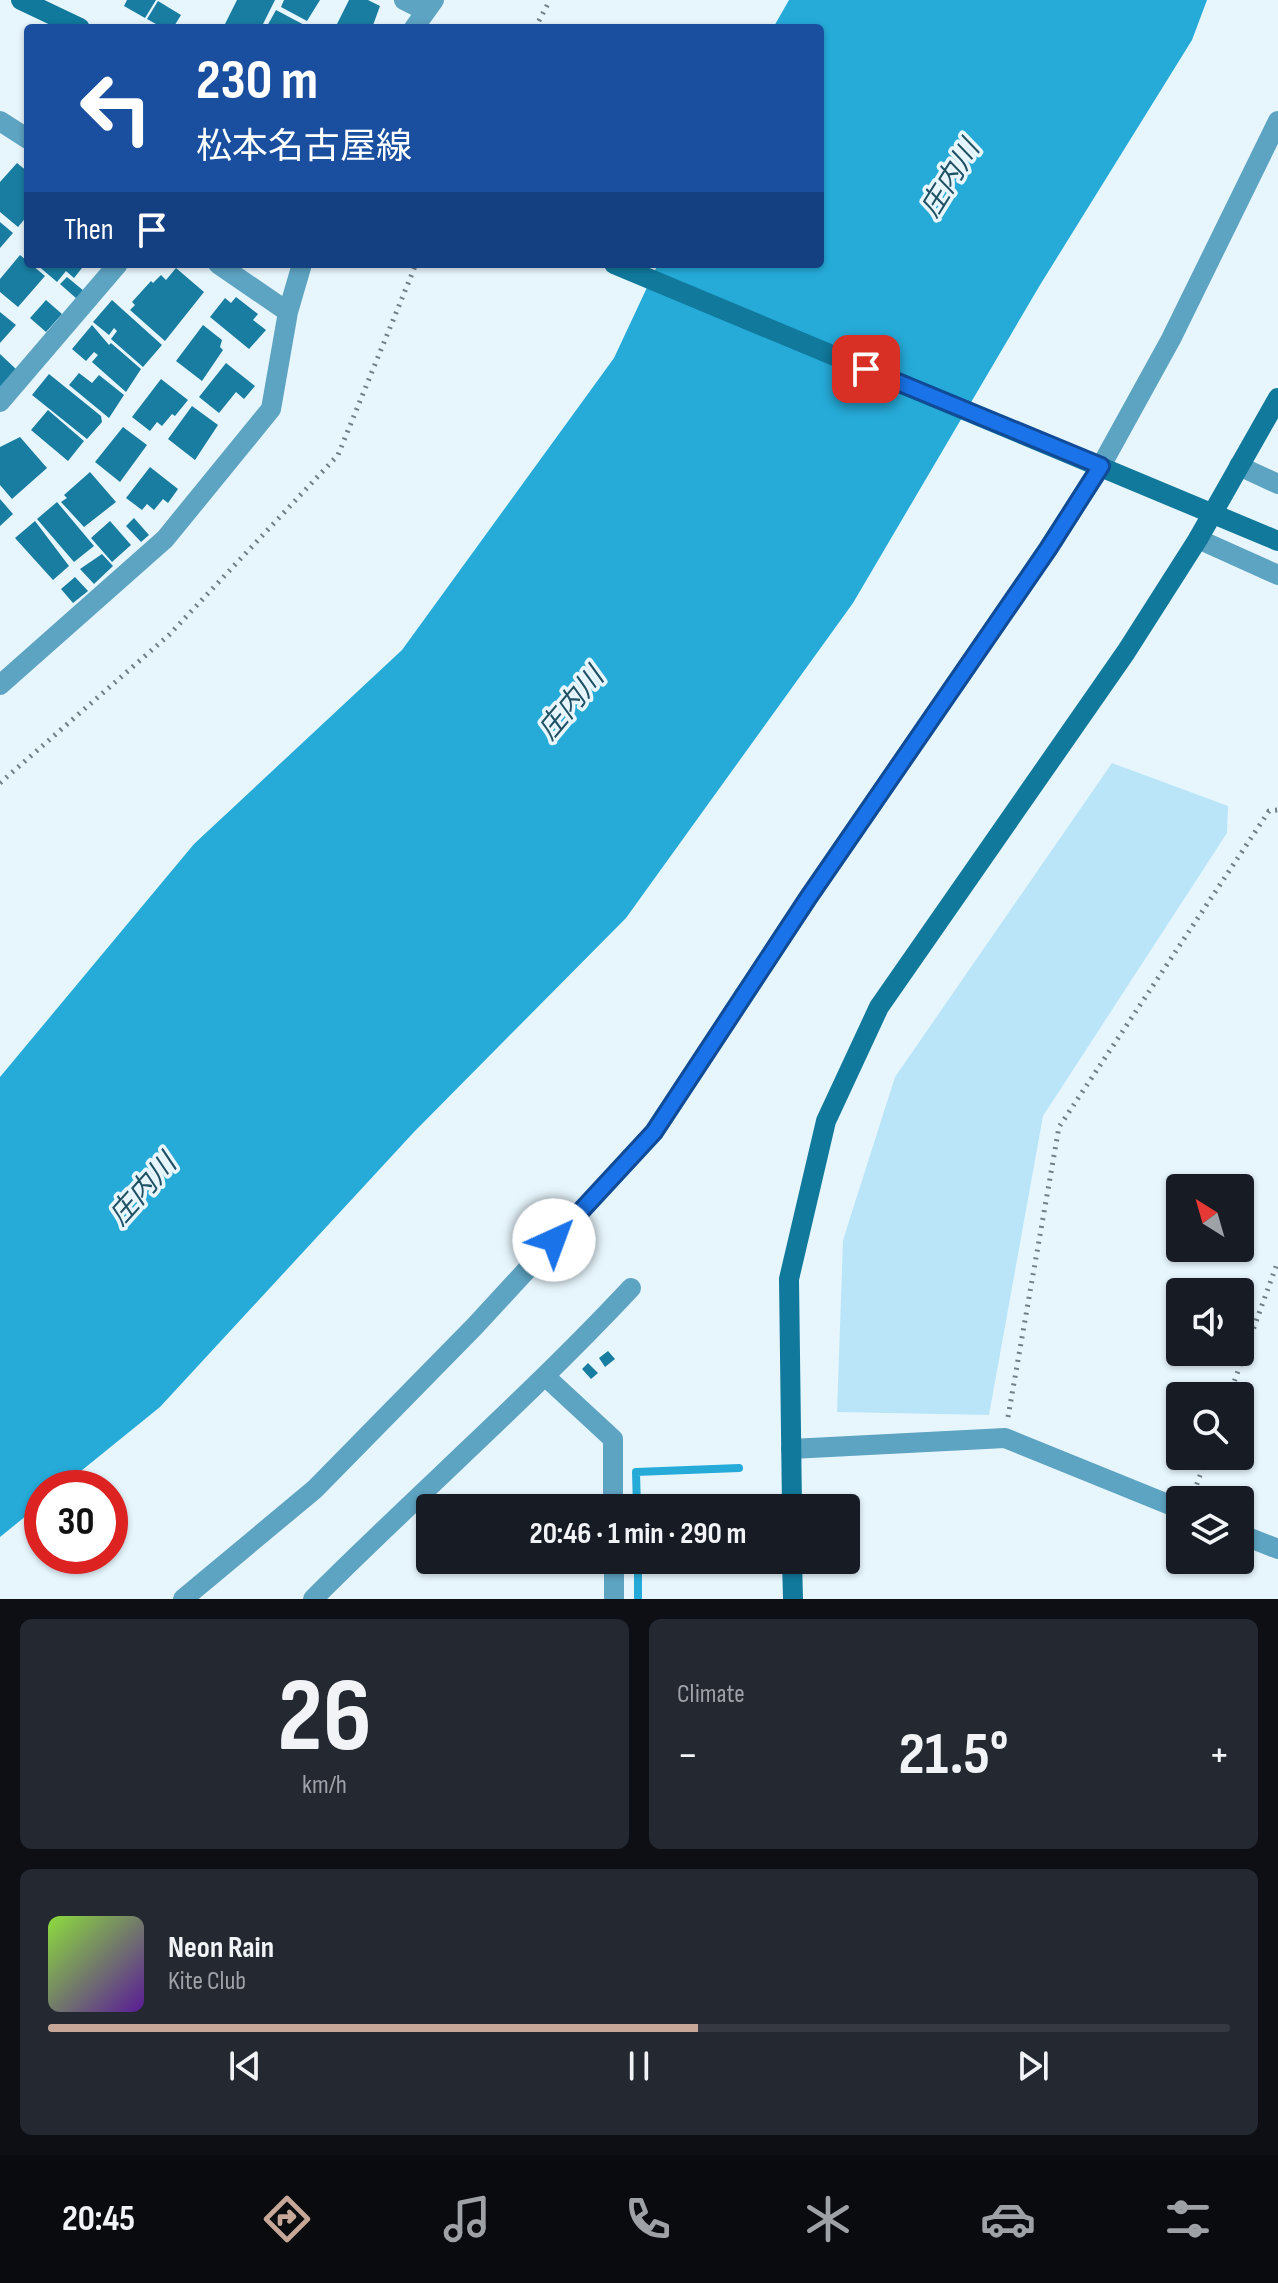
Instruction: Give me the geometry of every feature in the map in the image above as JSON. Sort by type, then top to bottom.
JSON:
[{"type":"street","points":[[21,0],[72,24]]},
{"type":"street","points":[[404,0],[425,13]]},
{"type":"street","points":[[0,121],[24,136]]},
{"type":"street","points":[[183,1599],[315,1489],[475,1326],[654,1132],[808,898],[1048,549],[1101,466],[1171,339],[1278,121]]},
{"type":"street","points":[[0,402],[115,268]]},
{"type":"street","points":[[224,268],[288,312]]},
{"type":"street","points":[[0,685],[165,539],[271,409],[288,312],[301,268]]},
{"type":"street","points":[[624,268],[1278,541]]},
{"type":"street","points":[[792,1494],[789,1279],[826,1121],[879,1007],[1126,652],[1198,539],[1278,398]]},
{"type":"street","points":[[1239,466],[1278,484]]},
{"type":"street","points":[[1198,539],[1278,575]]},
{"type":"street","points":[[313,1599],[395,1517],[547,1378],[631,1288]]},
{"type":"street","points":[[547,1378],[613,1439],[613,1494]]},
{"type":"street","points":[[791,1449],[1005,1438],[1166,1503]]},
{"type":"street","points":[[1254,1540],[1278,1549]]},
{"type":"street","points":[[614,1574],[614,1599]]},
{"type":"street","points":[[792,1574],[793,1599]]},
{"type":"path","points":[[537,24],[550,0]]},
{"type":"path","points":[[0,783],[169,635],[338,455],[414,268]]},
{"type":"path","points":[[1005,1438],[1059,1127],[1269,811],[1278,810]]},
{"type":"path","points":[[1234,1382],[1278,1261]]},
{"type":"shaded area","points":[[1112,763],[1228,806],[1227,833],[1043,1116],[989,1415],[837,1412],[843,1240],[895,1077]]},
{"type":"water","name":"庄内川","points":[[789,0],[1207,0],[1192,40],[1040,285],[853,603],[626,918],[414,1132],[160,1407],[82,1470],[24,1470],[24,1518],[0,1537],[0,1077],[194,844],[402,650],[614,358],[656,268],[824,268],[824,24],[775,24]]},
{"type":"building","points":[[127,0],[156,0],[145,18],[124,6]]},
{"type":"building","points":[[237,0],[275,0],[263,24],[225,24]]},
{"type":"building","points":[[284,0],[320,0],[307,21],[281,7]]},
{"type":"building","points":[[349,0],[368,0],[380,6],[373,24],[337,24]]},
{"type":"building","points":[[158,1],[181,15],[175,24],[156,24],[147,19]]},
{"type":"building","points":[[276,10],[302,24],[268,24]]},
{"type":"building","points":[[17,163],[24,169],[24,220],[18,227],[0,212],[0,182]]},
{"type":"building","points":[[0,222],[13,233],[0,248]]},
{"type":"building","points":[[20,255],[24,258],[24,268],[35,268],[45,276],[18,307],[0,292],[0,279]]},
{"type":"building","points":[[41,268],[82,268],[74,278],[66,271],[57,282]]},
{"type":"building","points":[[176,268],[204,292],[165,341],[130,310],[135,305],[132,302],[151,281],[153,283],[161,275],[166,280]]},
{"type":"building","points":[[67,277],[84,291],[77,299],[60,284]]},
{"type":"building","points":[[236,297],[258,314],[253,320],[266,330],[249,349],[210,317],[225,298],[231,303]]},
{"type":"building","points":[[46,300],[62,314],[46,332],[30,318]]},
{"type":"building","points":[[112,300],[162,345],[143,367],[111,339],[117,331],[114,328],[109,335],[93,322]]},
{"type":"building","points":[[0,312],[16,325],[0,343]]},
{"type":"building","points":[[92,325],[109,345],[111,343],[141,369],[126,392],[92,362],[98,355],[94,352],[86,361],[72,349]]},
{"type":"building","points":[[203,325],[222,340],[220,347],[223,350],[202,381],[176,361]]},
{"type":"building","points":[[0,354],[16,369],[0,387]]},
{"type":"building","points":[[226,363],[255,386],[244,399],[236,392],[219,413],[199,397]]},
{"type":"building","points":[[79,373],[92,383],[99,375],[124,395],[109,418],[69,385]]},
{"type":"building","points":[[49,374],[101,416],[102,422],[87,439],[32,395]]},
{"type":"building","points":[[161,379],[188,400],[175,416],[172,414],[162,426],[157,422],[150,431],[132,417]]},
{"type":"building","points":[[192,406],[218,425],[195,460],[168,439]]},
{"type":"building","points":[[48,410],[84,441],[68,461],[31,430]]},
{"type":"building","points":[[123,427],[147,445],[120,482],[95,462]]},
{"type":"building","points":[[20,437],[47,468],[12,499],[0,485],[0,447]]},
{"type":"building","points":[[150,467],[178,489],[168,503],[163,499],[154,510],[147,504],[142,510],[126,498]]},
{"type":"building","points":[[90,472],[116,502],[84,527],[61,502],[67,498],[64,495]]},
{"type":"building","points":[[0,499],[13,514],[0,526]]},
{"type":"building","points":[[57,502],[94,546],[74,562],[37,519]]},
{"type":"building","points":[[134,518],[149,535],[141,542],[126,526]]},
{"type":"building","points":[[35,521],[69,566],[53,580],[15,538]]},
{"type":"building","points":[[110,521],[131,545],[112,562],[91,538]]},
{"type":"building","points":[[102,554],[113,566],[94,584],[80,569]]},
{"type":"building","points":[[75,577],[88,591],[73,603],[61,589]]},
{"type":"building","points":[[608,1351],[615,1359],[605,1367],[599,1358]]},
{"type":"building","points":[[588,1363],[598,1373],[591,1379],[582,1369]]},
{"type":"waterway","points":[[637,1494],[636,1472],[739,1468]]},
{"type":"waterway","points":[[638,1574],[638,1599]]},
{"type":"route","points":[[554,1240],[654,1132],[808,898],[935,714],[984,637],[1048,549],[1101,466],[866,369]]}]
